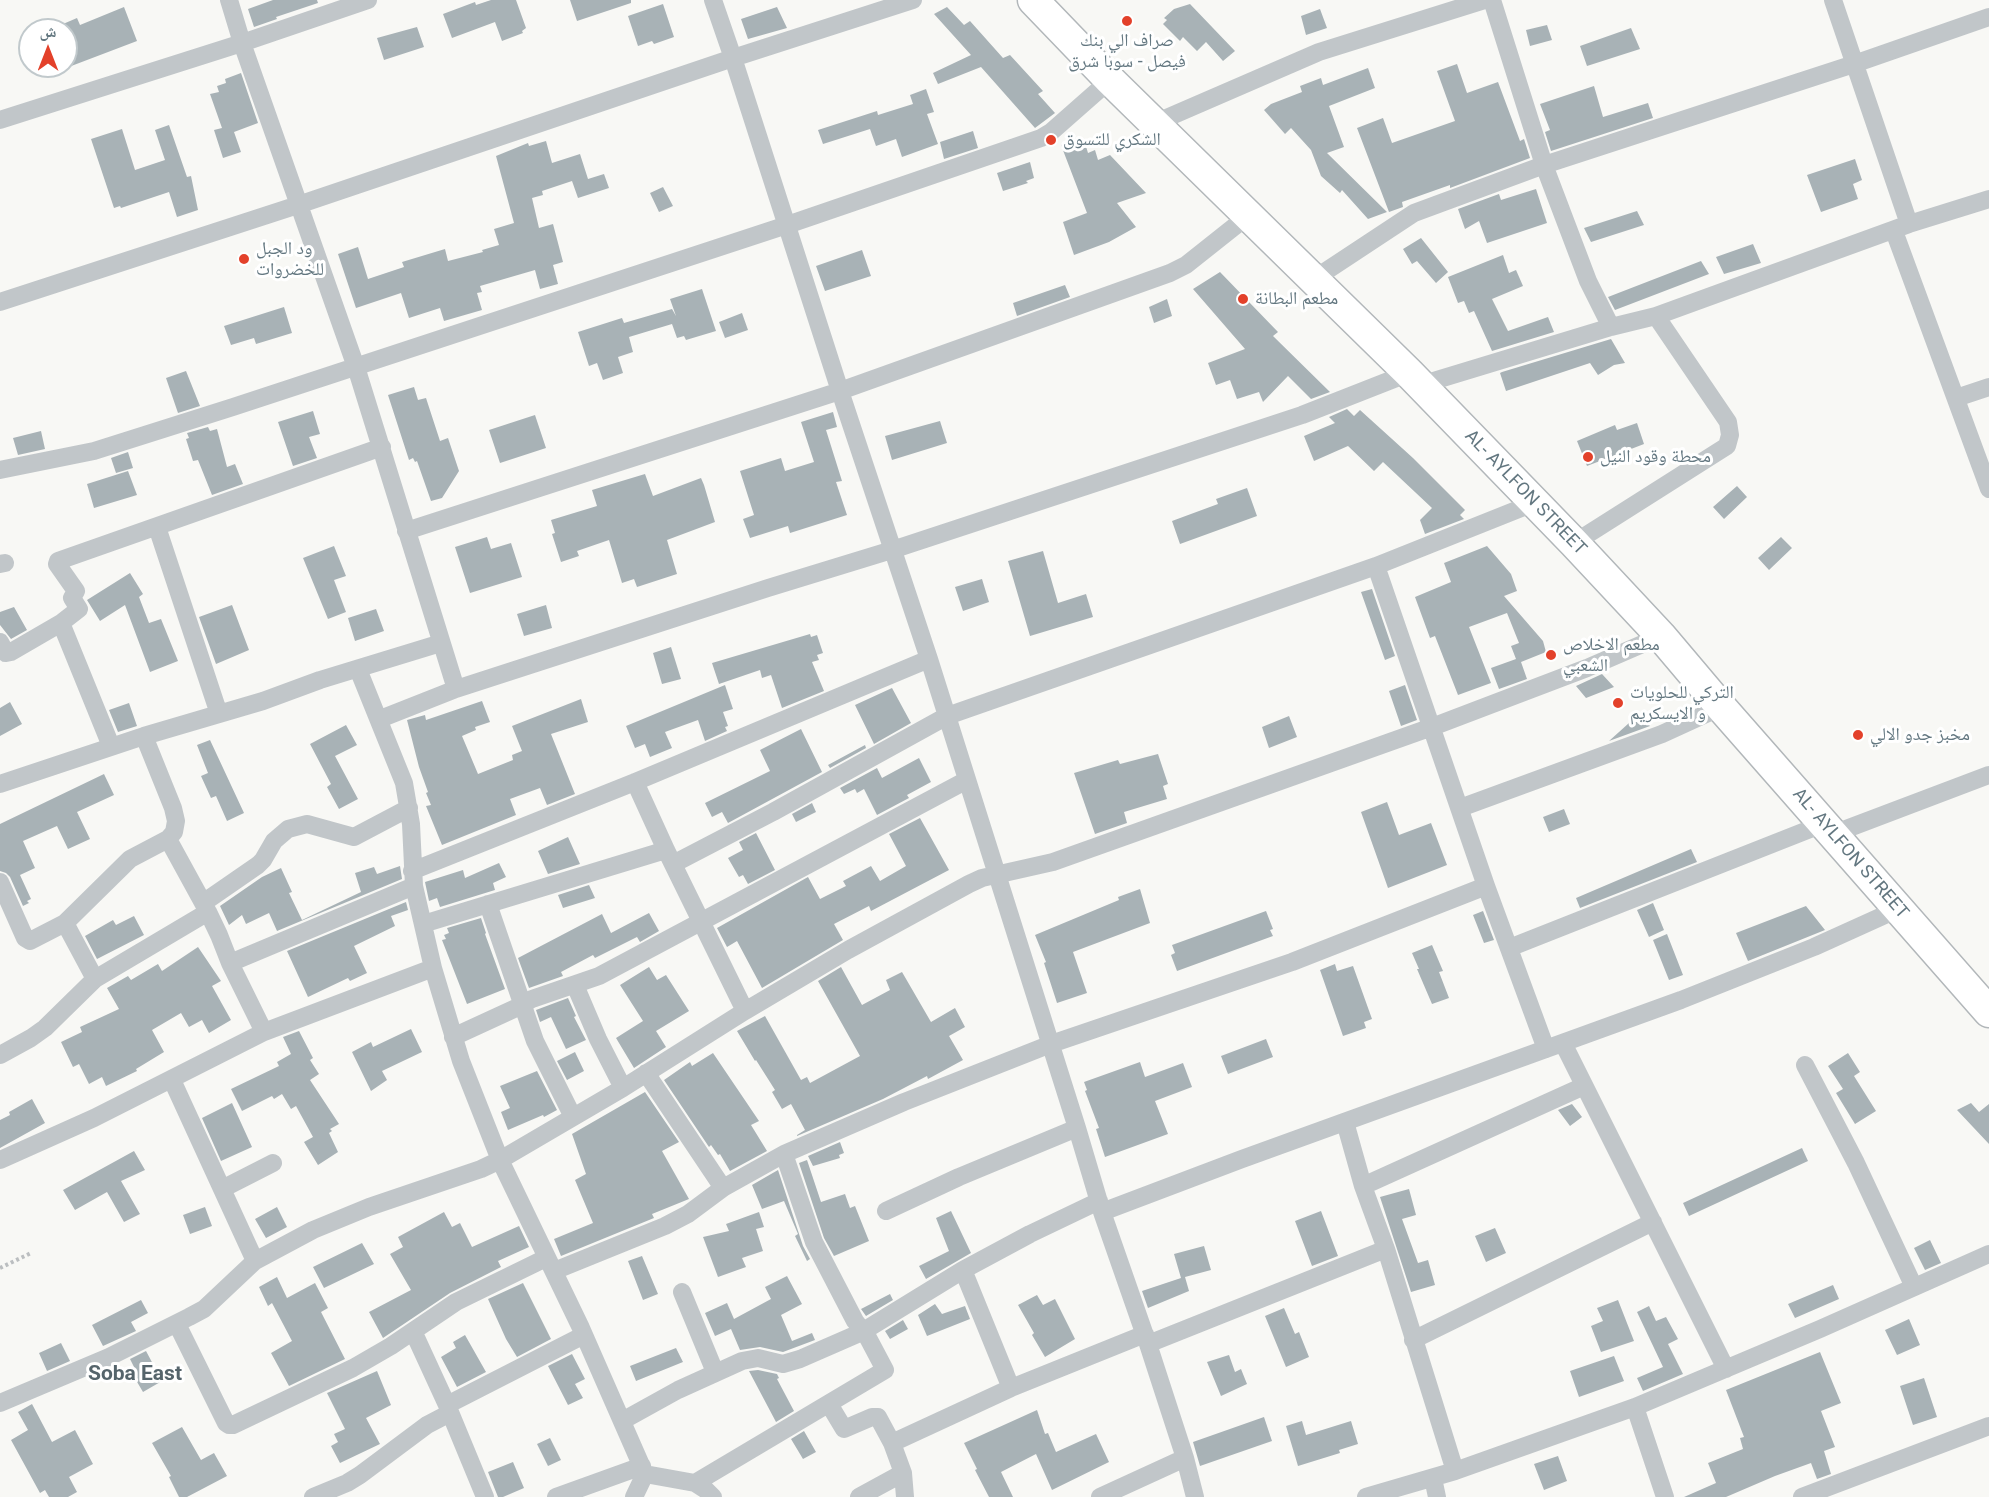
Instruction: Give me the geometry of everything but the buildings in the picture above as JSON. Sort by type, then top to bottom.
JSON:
[{"type":"highway","name":"AL- AYLFON STREET","points":[[1041,3],[1110,80],[1314,279],[1574,543],[1661,636],[1989,1012]]},
{"type":"street","points":[[229,0],[298,205],[356,367],[456,689]]},
{"type":"street","points":[[0,120],[242,43],[368,0]]},
{"type":"street","points":[[713,0],[734,58],[840,391],[929,659],[1101,1207],[1185,1458],[1195,1497]]},
{"type":"street","points":[[0,302],[913,0]]},
{"type":"street","points":[[1155,123],[1319,52],[1485,0]]},
{"type":"street","points":[[1492,0],[1544,165],[1588,281],[1611,327]]},
{"type":"street","points":[[1833,0],[1956,398],[1989,489]]},
{"type":"street","points":[[1314,279],[1414,213],[1544,165],[1854,64],[1989,17]]},
{"type":"street","points":[[0,470],[94,451],[787,225],[1041,138],[1051,132],[1110,80]]},
{"type":"street","points":[[380,719],[456,689],[892,550],[1322,408],[1414,379],[1656,316],[1989,199]]},
{"type":"street","points":[[406,531],[840,391],[1170,273],[1186,265],[1249,215]]},
{"type":"street","points":[[1574,543],[1727,446],[1730,435],[1728,422],[1656,316]]},
{"type":"street","points":[[1956,398],[1989,387]]},
{"type":"street","points":[[0,642],[6,653],[11,652],[61,623],[79,609],[72,598],[76,591],[57,564],[58,561],[382,447]]},
{"type":"street","points":[[423,924],[488,904],[669,857],[773,812],[946,716],[1376,566],[1534,503]]},
{"type":"street","points":[[157,527],[219,714]]},
{"type":"street","points":[[1376,566],[1509,948],[1554,1046],[1584,1086],[1726,1369]]},
{"type":"street","points":[[61,623],[111,746]]},
{"type":"street","points":[[0,1403],[109,1357],[204,1309],[255,1261],[282,1246],[338,1220],[500,1160],[623,1088],[848,950],[955,890],[982,878],[1053,862],[1432,727],[1587,668],[1661,636]]},
{"type":"street","points":[[0,784],[111,746],[441,643]]},
{"type":"street","points":[[230,963],[413,878],[929,659]]},
{"type":"street","points":[[358,669],[404,783],[409,808],[413,878],[453,1037],[500,1160],[584,1335],[643,1470],[634,1497]]},
{"type":"street","points":[[1460,808],[1662,734],[1721,707]]},
{"type":"street","points":[[0,882],[27,940],[30,941],[65,924],[130,860],[168,839],[174,832],[176,821],[173,808],[144,736]]},
{"type":"street","points":[[1509,948],[1828,829],[1989,775]]},
{"type":"street","points":[[453,1037],[532,999],[604,974],[966,780]]},
{"type":"street","points":[[635,782],[669,857],[746,1011]]},
{"type":"street","points":[[0,1055],[45,1028],[95,979],[206,907],[258,864],[274,841],[288,829],[307,824],[354,837],[409,808]]},
{"type":"street","points":[[168,839],[206,907],[264,1032]]},
{"type":"street","points":[[177,1324],[229,1425],[353,1368],[456,1302],[550,1264],[665,1226],[688,1214],[723,1188],[784,1154],[914,1098],[1051,1044],[1292,962],[1486,886]]},
{"type":"street","points":[[488,904],[535,1041],[573,1117]]},
{"type":"street","points":[[622,1421],[715,1372],[751,1359],[767,1359],[783,1364],[862,1332],[963,1270],[1029,1234],[1681,1000],[1814,947],[1898,909]]},
{"type":"street","points":[[65,924],[95,979]]},
{"type":"street","points":[[0,1160],[94,1119],[264,1032],[434,968]]},
{"type":"street","points":[[575,985],[598,1039],[623,1088]]},
{"type":"street","points":[[1805,1065],[1856,1163],[1914,1287]]},
{"type":"street","points":[[646,1073],[723,1188]]},
{"type":"street","points":[[172,1080],[255,1261]]},
{"type":"street","points":[[1363,1186],[1584,1086]]},
{"type":"street","points":[[1345,1122],[1363,1186],[1386,1250],[1455,1471]]},
{"type":"street","points":[[886,1211],[1077,1128]]},
{"type":"street","points":[[695,1483],[885,1370],[814,1242],[784,1154]]},
{"type":"street","points":[[222,1189],[273,1163]]},
{"type":"street","points":[[1413,1340],[1653,1222]]},
{"type":"street","points":[[892,1443],[1011,1388],[1386,1250]]},
{"type":"street","points":[[1366,1497],[1455,1471],[1635,1407],[1989,1254]]},
{"type":"street","points":[[963,1270],[1011,1388]]},
{"type":"street","points":[[681,1292],[715,1372]]},
{"type":"street","points":[[413,1331],[449,1409],[485,1497]]},
{"type":"street","points":[[313,1497],[360,1476],[449,1409],[584,1335]]},
{"type":"street","points":[[829,1404],[844,1429],[872,1416],[878,1418],[892,1443],[903,1473],[905,1497]]},
{"type":"street","points":[[1635,1407],[1665,1497]]},
{"type":"street","points":[[1802,1497],[1989,1426]]},
{"type":"street","points":[[1101,1497],[1185,1458]]},
{"type":"street","points":[[556,1497],[643,1470],[695,1483],[713,1497]]},
{"type":"street","points":[[859,1497],[903,1473]]},
{"type":"street","points":[[1432,1478],[1437,1497]]},
{"type":"path","points":[[0,1268],[31,1253]]},
{"type":"place","name":"صراف الي بنك فيصل - سوبا شرق","points":[[1127,21]]},
{"type":"place","name":"الشكري للتسوق","points":[[1051,140]]},
{"type":"place","name":"ود الجبل للخضروات","points":[[244,259]]},
{"type":"place","name":"مطعم البطانة","points":[[1243,299]]},
{"type":"place","name":"محطة وقود النيل","points":[[1588,457]]},
{"type":"place","name":"مطعم الاخلاص الشعبي","points":[[1551,655]]},
{"type":"place","name":"التركي للحلويات و الايسكريم","points":[[1618,703]]},
{"type":"place","name":"مخبز جدو الالي","points":[[1858,735]]},
{"type":"district","name":"Soba East","points":[[135,1375]]}]
